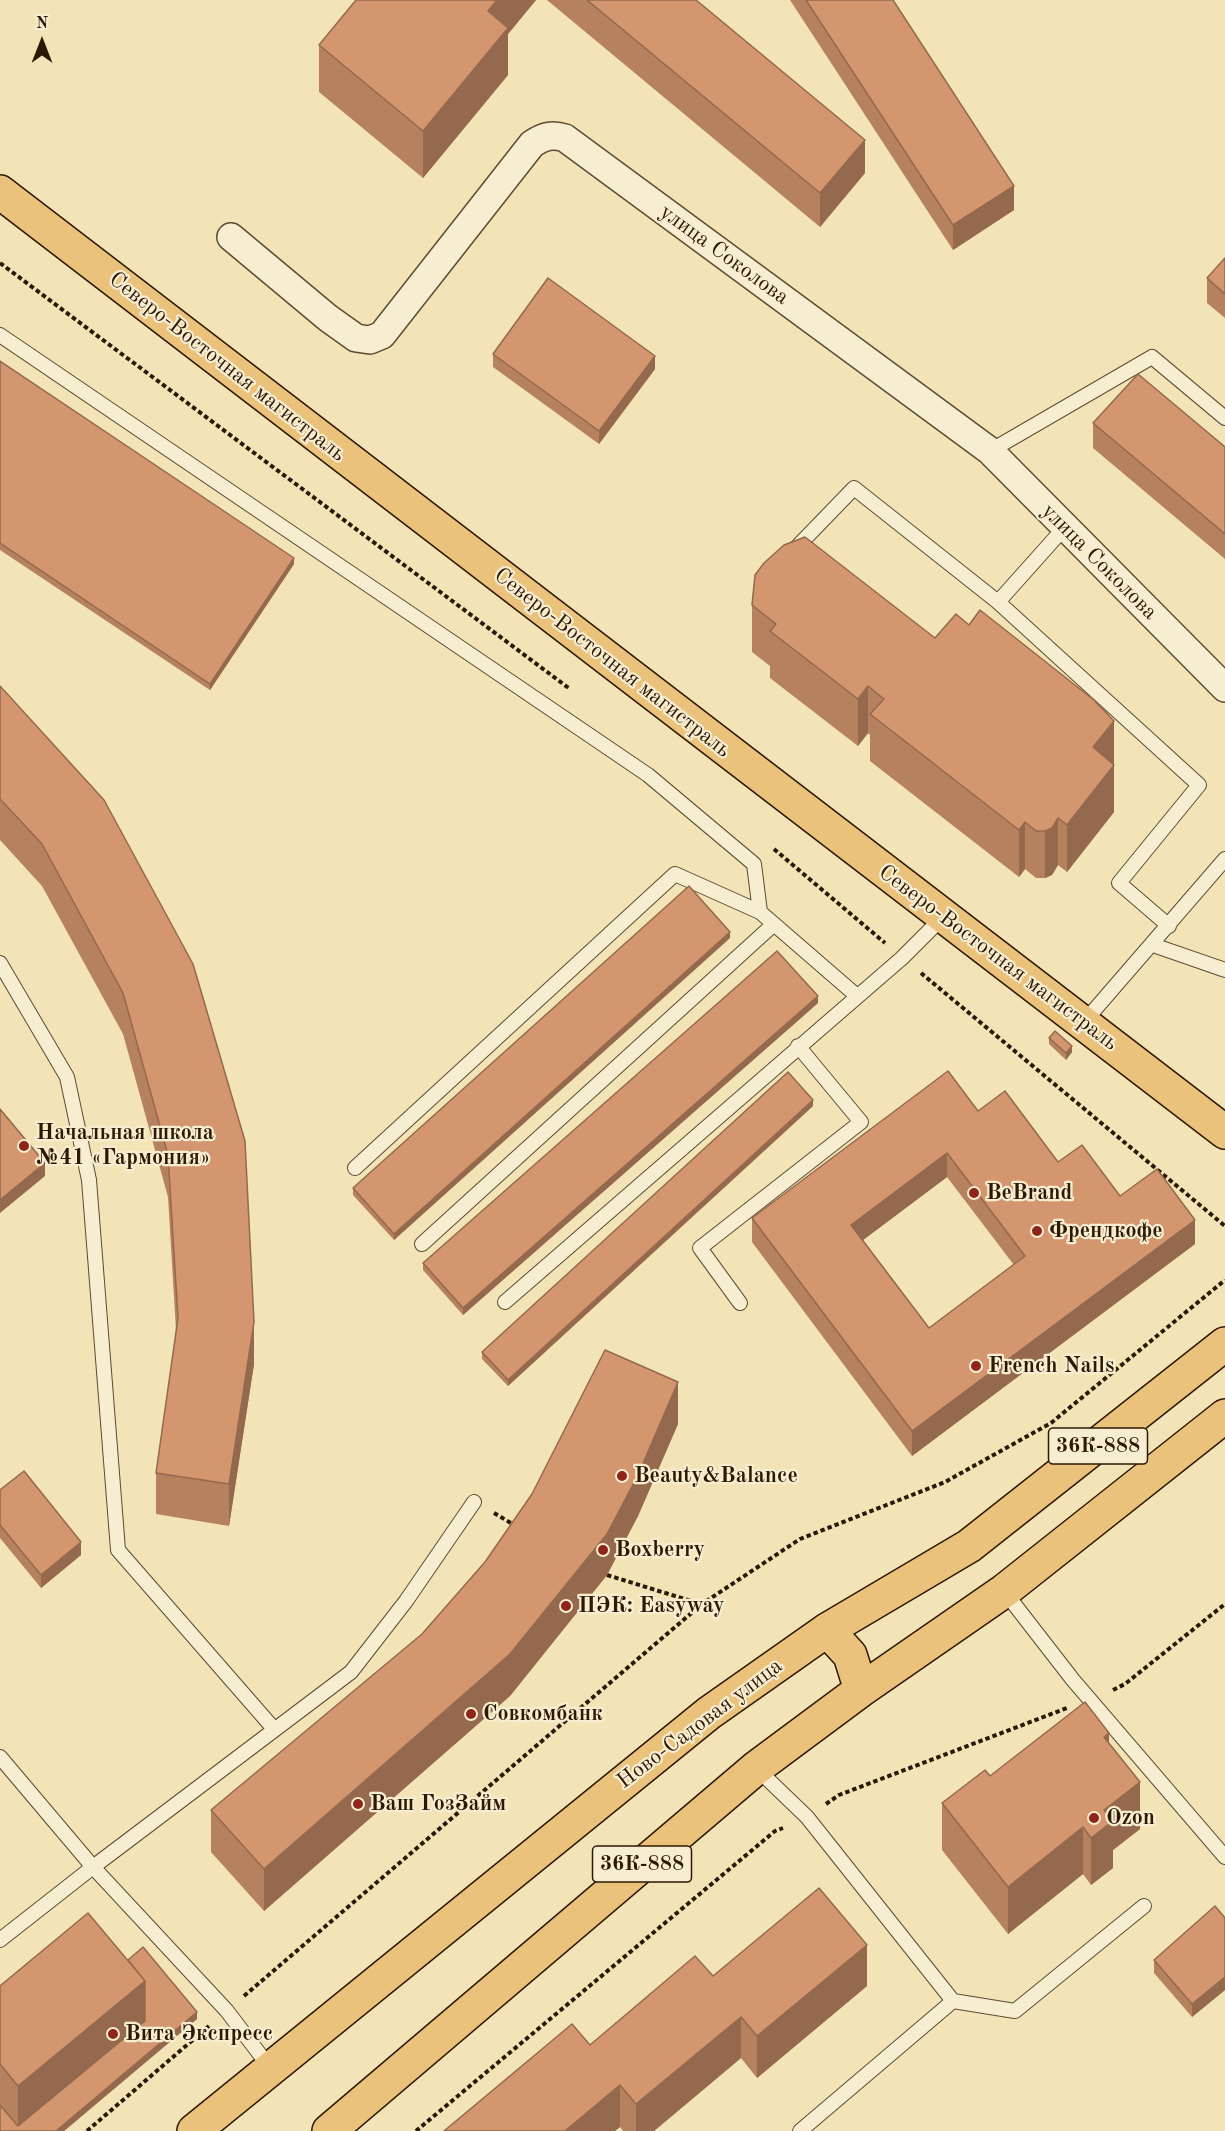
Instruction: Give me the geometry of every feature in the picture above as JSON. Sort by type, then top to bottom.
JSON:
[{"type":"main road","name":"Северо-Восточная магистраль","points":[[0,192],[1225,1132]]},
{"type":"main road","name":"Ново-Садовая улица","points":[[194,2131],[709,1713],[827,1630],[969,1546],[1225,1344]]},
{"type":"main road","points":[[1004,1591],[1225,1416]]},
{"type":"main road","name":"36К-888","points":[[329,2131],[756,1768],[861,1690],[1004,1591]]},
{"type":"main road","points":[[827,1630],[850,1655],[861,1690]]},
{"type":"street","name":"улица Соколова","points":[[231,237],[328,318],[356,338],[370,340],[382,335],[532,144],[543,137],[555,135],[565,138],[990,451],[1225,688]]},
{"type":"lane","points":[[0,335],[648,775],[754,864],[760,912]]},
{"type":"lane","points":[[990,451],[1152,357],[1225,418]]},
{"type":"lane","points":[[789,555],[854,488],[998,602],[1199,785],[1119,884],[1169,926]]},
{"type":"lane","points":[[998,602],[1065,527]]},
{"type":"lane","points":[[1084,1022],[1153,945],[1225,859]]},
{"type":"lane","points":[[355,1168],[675,874],[760,912],[857,996]]},
{"type":"lane","points":[[505,1302],[857,996],[944,917]]},
{"type":"lane","points":[[422,1244],[774,924]]},
{"type":"lane","points":[[1153,945],[1225,970]]},
{"type":"lane","points":[[0,963],[67,1077],[89,1180],[118,1550],[274,1729]]},
{"type":"lane","points":[[740,1303],[700,1248],[861,1122],[798,1046]]},
{"type":"lane","points":[[0,1940],[351,1672],[406,1601],[474,1502]]},
{"type":"lane","points":[[1004,1591],[1089,1700],[1225,1857]]},
{"type":"lane","points":[[0,1757],[93,1867],[227,2011],[271,2069]]},
{"type":"lane","points":[[756,1768],[807,1817],[953,2001],[1015,2011],[1144,1906]]},
{"type":"lane","points":[[800,2131],[953,2001]]},
{"type":"path","points":[[87,2131],[702,1604],[800,1539],[945,1482],[1051,1423],[1225,1280]]},
{"type":"path","points":[[474,1502],[523,1530]]},
{"type":"path","points":[[607,1575],[702,1604]]},
{"type":"path","points":[[416,2131],[775,1831],[807,1817],[839,1795],[1089,1700],[1125,1684],[1225,1604]]},
{"type":"building","points":[[356,0],[497,0],[488,11],[508,28],[423,131],[319,45]]},
{"type":"building","points":[[587,0],[696,0],[865,140],[820,193]]},
{"type":"building","points":[[806,0],[893,0],[1014,186],[953,225]]},
{"type":"building","points":[[1225,258],[1225,294],[1207,278]]},
{"type":"building","points":[[548,278],[655,356],[599,431],[493,354]]},
{"type":"building","points":[[0,361],[294,558],[210,684],[0,543]]},
{"type":"building","points":[[1138,374],[1225,447],[1225,534],[1093,423]]},
{"type":"building","points":[[805,537],[935,638],[956,614],[969,625],[980,610],[1094,700],[1114,721],[1093,747],[1114,765],[1067,825],[1058,818],[1052,828],[1045,831],[1036,831],[1025,822],[1019,830],[870,714],[884,699],[868,686],[858,699],[770,631],[776,624],[752,605],[755,575],[764,563],[784,545]]},
{"type":"building","points":[[0,686],[104,800],[193,964],[245,1141],[254,1322],[229,1484],[156,1473],[178,1318],[168,1155],[123,993],[42,844],[0,799]]},
{"type":"building","points":[[689,886],[730,932],[394,1234],[353,1188]]},
{"type":"building","points":[[777,951],[818,996],[463,1308],[423,1263]]},
{"type":"building","points":[[1055,1031],[1072,1046],[1066,1053],[1049,1038]]},
{"type":"building","points":[[948,1071],[978,1111],[1005,1091],[1058,1162],[1082,1145],[1120,1196],[1157,1169],[1195,1220],[912,1431],[752,1218]],"holes":[[[947,1153],[1025,1256],[929,1328],[851,1225]]]},
{"type":"building","points":[[788,1072],[813,1100],[508,1380],[482,1352]]},
{"type":"building","points":[[0,1109],[45,1163],[0,1200]]},
{"type":"building","points":[[605,1350],[678,1382],[638,1475],[607,1534],[510,1654],[264,1869],[211,1810],[422,1634],[485,1562],[532,1494]]},
{"type":"building","points":[[24,1471],[81,1542],[41,1575],[0,1525],[0,1490]]},
{"type":"building","points":[[1085,1702],[1109,1733],[1104,1737],[1140,1782],[1104,1810],[1113,1821],[1091,1838],[1083,1827],[1008,1887],[942,1803],[985,1770],[990,1776]]},
{"type":"building","points":[[819,1888],[867,1945],[757,2036],[741,2017],[636,2104],[620,2085],[565,2131],[444,2131],[572,2024],[590,2045],[695,1956],[713,1976]]},
{"type":"building","points":[[1215,1906],[1225,1918],[1225,1977],[1192,2004],[1154,1960]]},
{"type":"building","points":[[88,1913],[145,1981],[18,2086],[0,2064],[0,1986]]},
{"type":"building","points":[[143,1947],[197,2012],[56,2131],[0,2131],[0,2105],[18,2126],[145,2021],[145,1981],[128,1960]]},
{"type":"place","name":"Начальная школа №41 «Гармония»","points":[[24,1146]]},
{"type":"place","name":"BeBrand","points":[[974,1193]]},
{"type":"place","name":"Френдкофе","points":[[1037,1231]]},
{"type":"place","name":"French Nails","points":[[976,1366]]},
{"type":"place","name":"Beauty&Balance","points":[[622,1476]]},
{"type":"place","name":"Boxberry","points":[[603,1550]]},
{"type":"place","name":"ПЭК: Easyway","points":[[566,1606]]},
{"type":"place","name":"Совкомбанк","points":[[471,1714]]},
{"type":"place","name":"Ваш ГозЗайм","points":[[358,1804]]},
{"type":"place","name":"Ozon","points":[[1094,1818]]},
{"type":"place","name":"Вита Экспресс","points":[[113,2034]]}]
